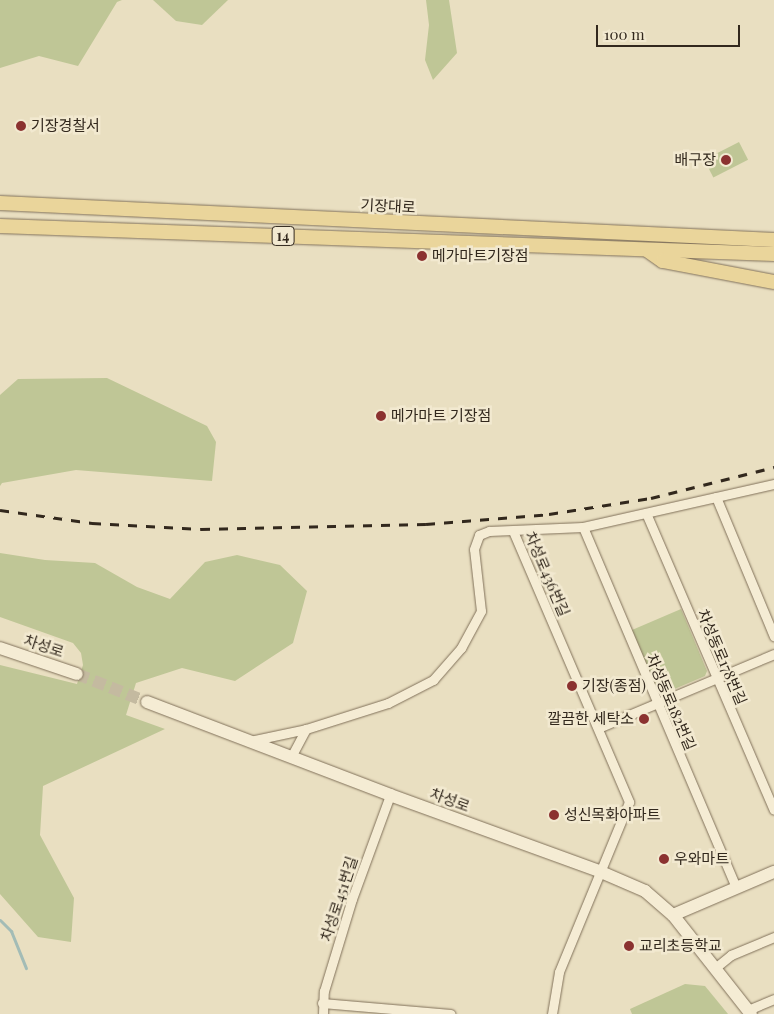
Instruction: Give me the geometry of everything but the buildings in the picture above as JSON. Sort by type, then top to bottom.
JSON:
[{"type":"main road","name":"기장대로","points":[[0,203],[774,240]]},
{"type":"main road","name":"14","points":[[0,226],[774,254]]},
{"type":"main road","points":[[646,249],[663,261],[774,282]]},
{"type":"main road","name":"차성로","points":[[0,648],[77,674]]},
{"type":"main road","name":"차성로","points":[[147,702],[248,742],[601,872],[644,891],[673,915],[750,1012]]},
{"type":"main road","points":[[673,915],[774,872]]},
{"type":"street","name":"차성로436번길","points":[[552,1014],[559,972],[629,802],[513,531],[583,527],[774,484]]},
{"type":"street","points":[[716,497],[774,636]]},
{"type":"street","name":"차성동로178번길","points":[[646,513],[774,810]]},
{"type":"street","name":"차성동로182번길","points":[[583,527],[736,888]]},
{"type":"street","points":[[248,742],[306,729],[388,702],[433,680],[461,648],[481,611],[474,549],[479,535],[489,531],[513,531]]},
{"type":"street","points":[[598,728],[774,654]]},
{"type":"street","points":[[292,757],[296,742],[306,729]]},
{"type":"street","name":"차성로451번길","points":[[323,1014],[322,1003],[352,899],[390,795]]},
{"type":"street","points":[[715,968],[731,954],[774,937]]},
{"type":"street","name":"차성로","points":[[750,1012],[774,999]]},
{"type":"street","points":[[322,1003],[390,1012],[451,1014]]},
{"type":"green space","points":[[0,0],[122,0],[117,2],[78,66],[39,56],[0,68]]},
{"type":"green space","points":[[153,0],[228,0],[202,25],[176,21]]},
{"type":"green space","points":[[426,0],[449,0],[457,53],[433,80],[425,60],[429,25]]},
{"type":"green space","name":"배구장","points":[[739,142],[748,160],[713,178],[704,160]]},
{"type":"green space","points":[[107,378],[207,426],[216,442],[212,481],[76,470],[2,483],[0,486],[0,395],[18,379]]},
{"type":"green space","points":[[0,553],[45,560],[95,563],[137,587],[170,599],[205,562],[237,555],[280,565],[307,591],[293,643],[235,681],[182,668],[136,683],[126,715],[165,729],[43,786],[40,835],[74,898],[71,942],[38,937],[0,894],[0,665],[77,684],[83,665],[81,653],[73,643],[0,617]]},
{"type":"green space","points":[[681,609],[707,671],[705,676],[665,693],[657,689],[632,630]]},
{"type":"green space","points":[[685,984],[705,986],[728,1014],[632,1014],[630,1009]]},
{"type":"waterway","points":[[0,920],[11,931],[26,968]]},
{"type":"tunnel","points":[[77,674],[147,702]]},
{"type":"railway","points":[[0,510],[92,523],[201,529],[426,524],[549,514],[651,498],[774,467]]},
{"type":"place","name":"기장경찰서","points":[[21,126]]},
{"type":"place","name":"배구장","points":[[726,160]]},
{"type":"place","name":"메가마트기장점","points":[[422,256]]},
{"type":"place","name":"메가마트 기장점","points":[[381,416]]},
{"type":"place","name":"기장(종점)","points":[[572,686]]},
{"type":"place","name":"깔끔한 세탁소","points":[[644,719]]},
{"type":"place","name":"성신목화아파트","points":[[554,815]]},
{"type":"place","name":"우와마트","points":[[664,859]]},
{"type":"place","name":"교리초등학교","points":[[629,946]]}]
